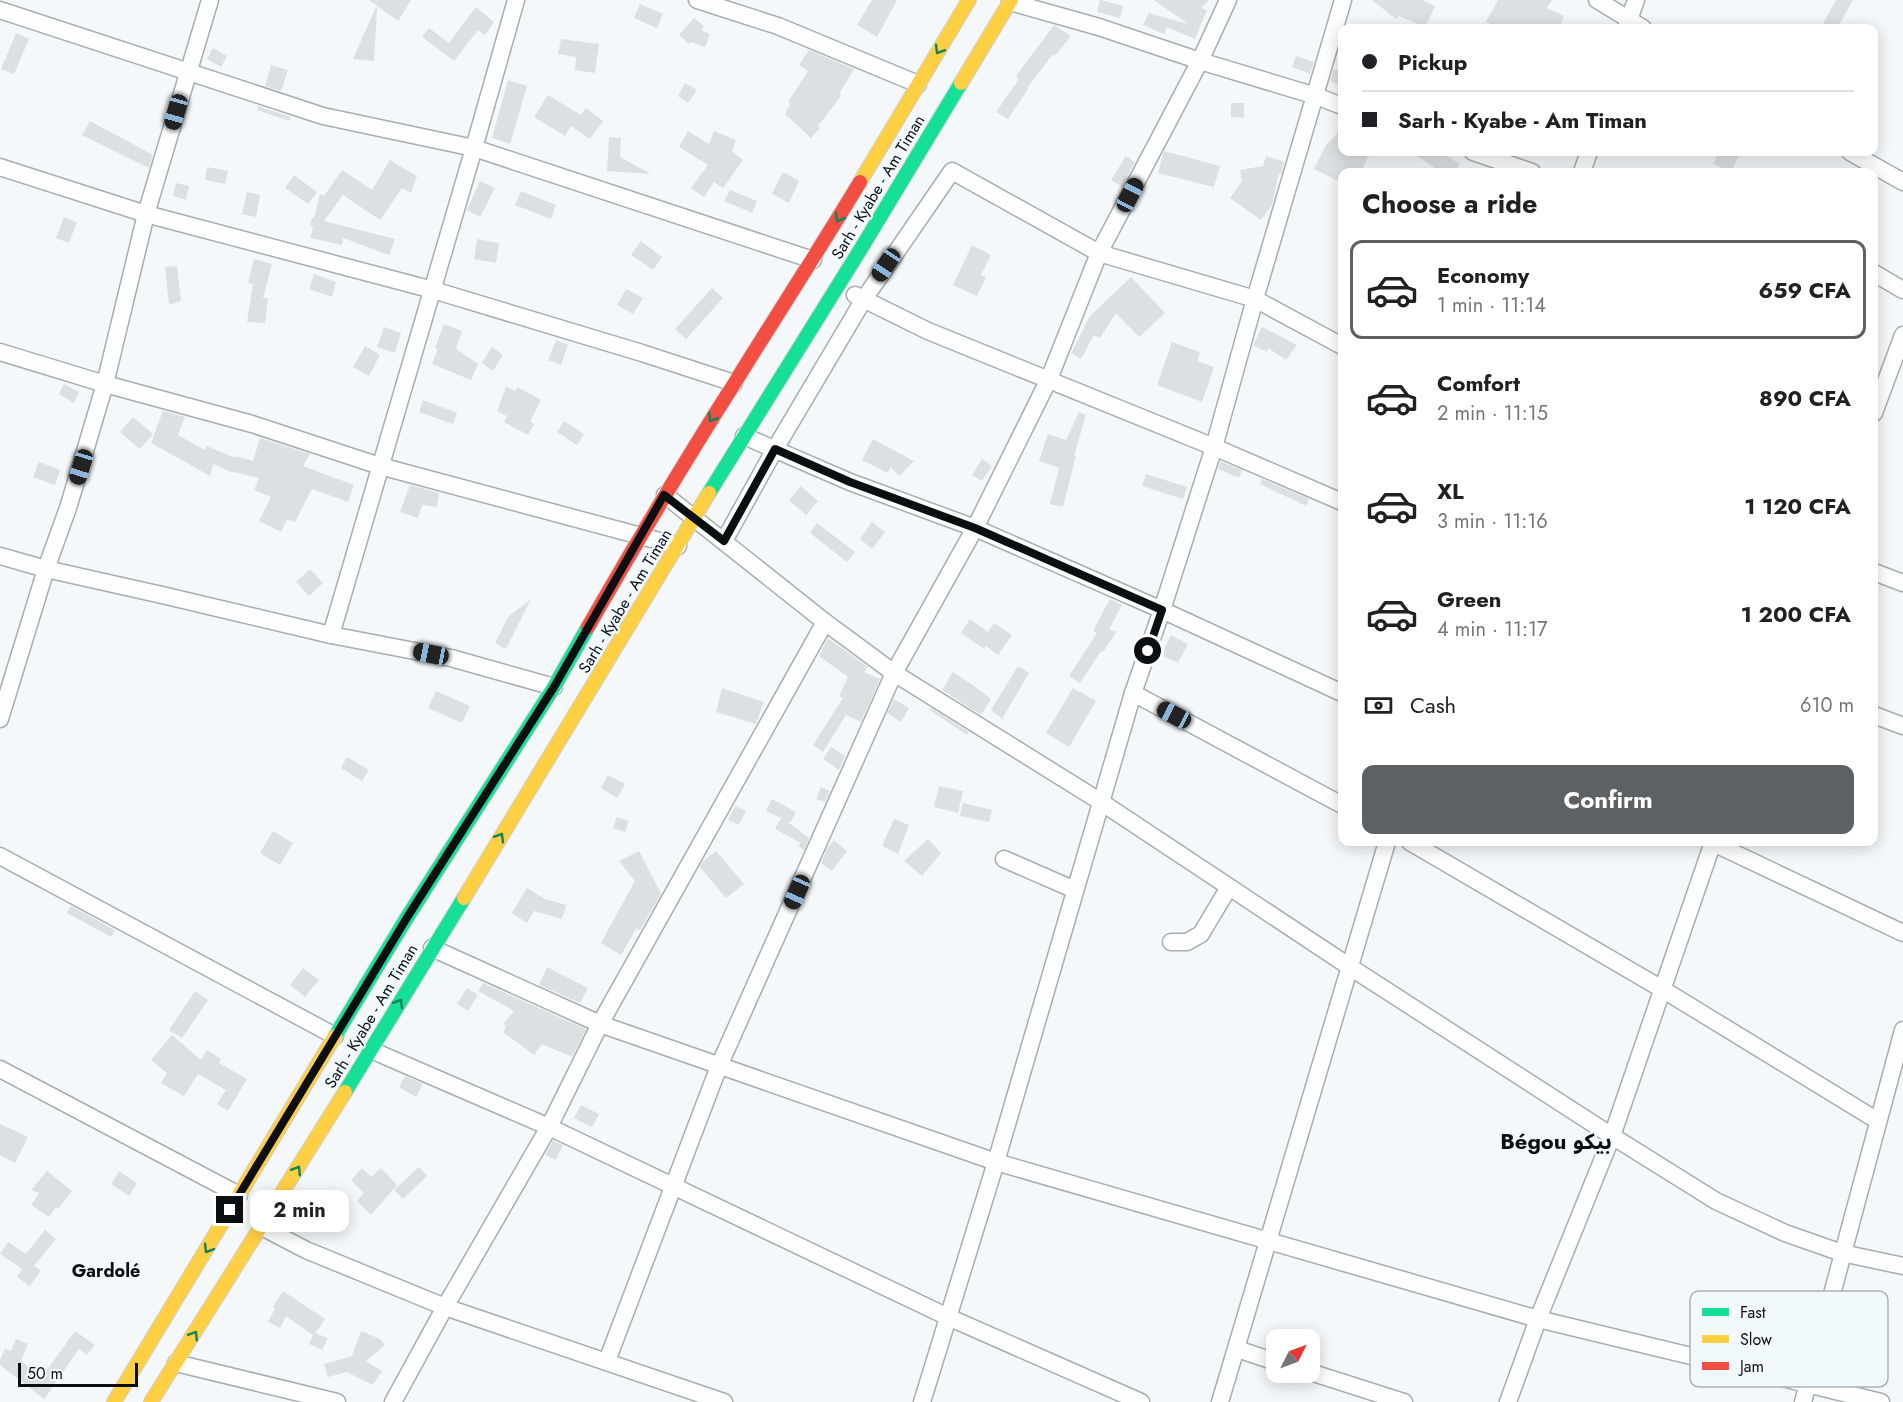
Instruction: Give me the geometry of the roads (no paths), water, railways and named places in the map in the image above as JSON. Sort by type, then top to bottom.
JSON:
[{"type":"highway","name":"Sarh - Kyabe - Am Timan","points":[[114,1402],[408,916],[554,687],[664,495],[813,260],[969,0]]},
{"type":"highway","name":"Sarh - Kyabe - Am Timan","points":[[151,1402],[371,1050],[744,436],[838,286],[896,224],[953,93],[1010,1]]},
{"type":"street","points":[[0,719],[105,384],[146,214],[210,0]]},
{"type":"street","points":[[331,635],[516,0]]},
{"type":"street","points":[[697,0],[778,26],[918,84]]},
{"type":"street","points":[[607,1361],[718,1066],[894,673],[975,528],[1049,379],[1099,253],[1200,62],[1228,0]]},
{"type":"street","points":[[922,1402],[996,1162],[1133,693],[1214,447],[1343,0]]},
{"type":"street","points":[[1597,0],[1630,24]]},
{"type":"street","points":[[1633,24],[1636,0]]},
{"type":"street","points":[[1010,1],[1099,27],[1200,62],[1338,104]]},
{"type":"street","points":[[0,10],[323,116],[474,148],[813,260]]},
{"type":"street","points":[[1485,156],[1520,168]]},
{"type":"street","points":[[1857,156],[1903,182]]},
{"type":"street","points":[[0,167],[146,214],[433,290],[734,383]]},
{"type":"street","points":[[724,541],[775,449],[864,299],[896,224],[952,171],[1099,253],[1255,299],[1338,344]]},
{"type":"street","points":[[1878,275],[1903,290]]},
{"type":"street","points":[[838,286],[928,331],[1214,447],[1338,500]]},
{"type":"street","points":[[1878,402],[1903,335]]},
{"type":"street","points":[[0,352],[105,384],[252,424],[380,466],[678,546]]},
{"type":"street","points":[[744,436],[850,482],[975,528],[1162,610],[1338,691]]},
{"type":"street","points":[[664,495],[825,622],[894,673],[1101,802],[1350,967],[1716,1201],[1785,1233],[1842,1253],[1903,1266]]},
{"type":"street","points":[[0,556],[46,569],[162,594],[331,635],[451,658],[554,687]]},
{"type":"street","points":[[1878,574],[1903,583]]},
{"type":"street","points":[[393,1402],[549,1127],[600,1024],[825,622]]},
{"type":"street","points":[[1133,693],[1338,803]]},
{"type":"street","points":[[1878,717],[1903,726]]},
{"type":"street","points":[[1220,1402],[1386,846]]},
{"type":"street","points":[[1417,846],[1662,989],[1878,1121]]},
{"type":"street","points":[[1508,1402],[1538,1319],[1612,1136],[1711,846]]},
{"type":"street","points":[[1720,846],[1903,933]]},
{"type":"street","points":[[0,856],[335,1036]]},
{"type":"street","points":[[1004,859],[1076,890]]},
{"type":"street","points":[[1171,942],[1187,942],[1201,934],[1229,887]]},
{"type":"street","points":[[432,948],[600,1024],[996,1162],[1538,1319],[1690,1356]]},
{"type":"street","points":[[1832,1291],[1903,1030]]},
{"type":"street","points":[[371,1050],[549,1127],[948,1317],[1141,1402]]},
{"type":"street","points":[[0,1069],[239,1194]]},
{"type":"street","points":[[262,1227],[306,1250],[445,1307],[724,1402]]},
{"type":"street","points":[[1237,1349],[1266,1359]]},
{"type":"street","points":[[176,1363],[337,1402]]},
{"type":"street","points":[[1320,1375],[1404,1402]]},
{"type":"street","points":[[1803,1402],[1808,1387]]},
{"type":"street","points":[[1817,1387],[1881,1402]]},
{"type":"district","name":"Bégou بيكو","points":[[1556,1141]]},
{"type":"district","name":"Gardolé","points":[[106,1271]]}]
